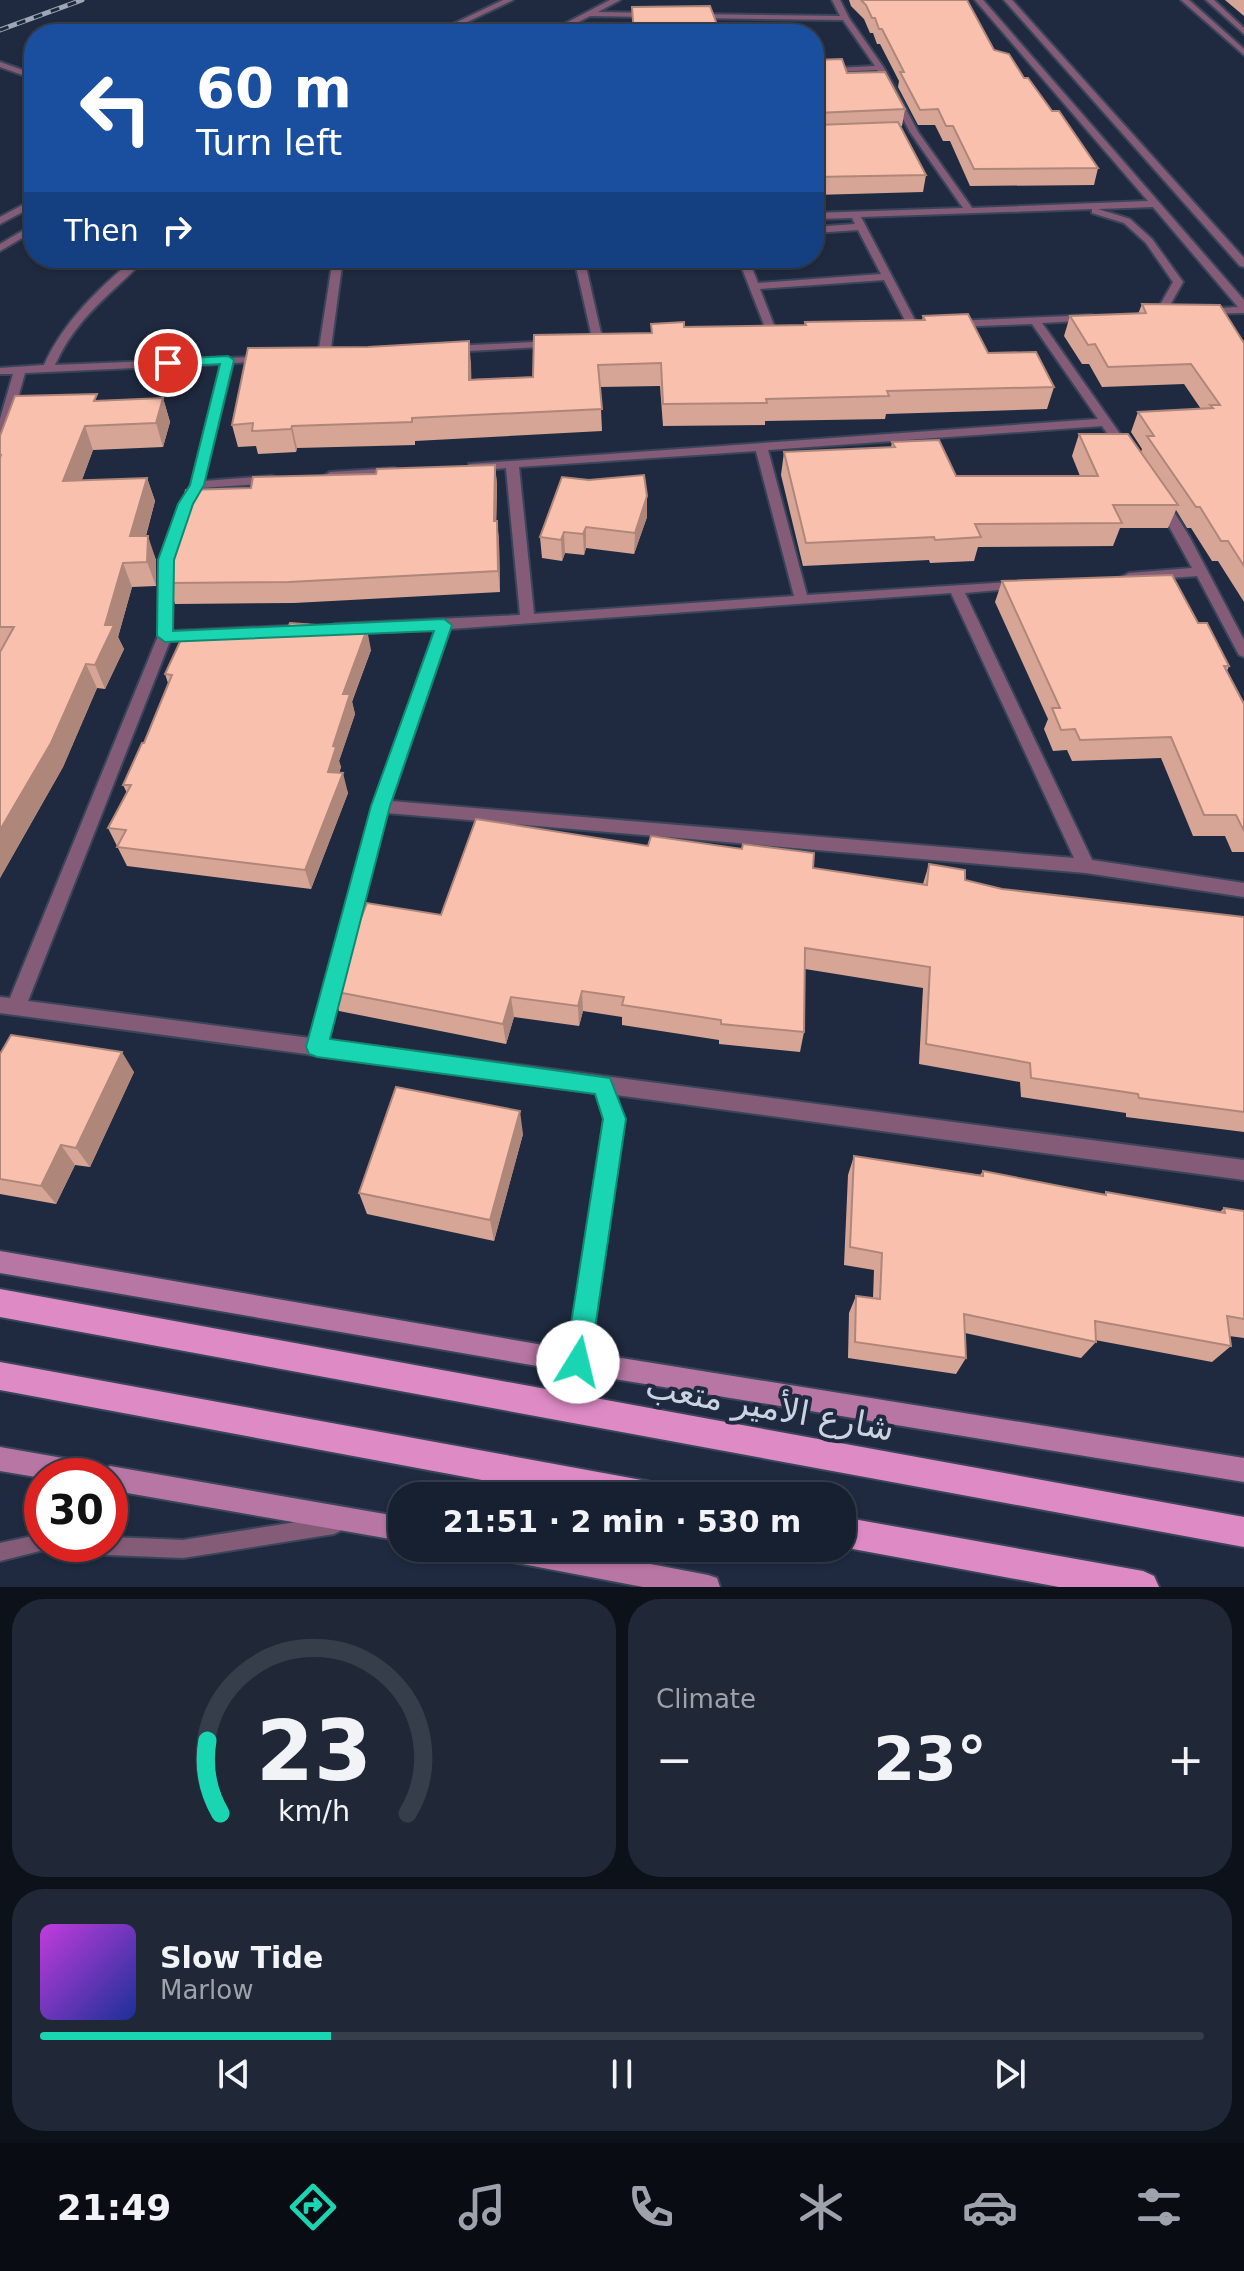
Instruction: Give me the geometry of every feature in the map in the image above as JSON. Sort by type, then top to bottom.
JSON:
[{"type":"main road","points":[[0,1262],[578,1362],[1244,1470]]},
{"type":"main road","name":"شارع الأمير متعب","points":[[0,1303],[1244,1532]]},
{"type":"main road","points":[[0,1376],[572,1482]]},
{"type":"main road","points":[[0,1459],[24,1463]]},
{"type":"main road","points":[[128,1481],[388,1526]]},
{"type":"main road","points":[[856,1535],[1143,1587]]},
{"type":"main road","points":[[576,1562],[708,1587]]},
{"type":"street","points":[[457,24],[509,0]]},
{"type":"street","points":[[569,24],[616,0]]},
{"type":"street","points":[[836,0],[880,68],[914,132],[969,210]]},
{"type":"street","points":[[979,0],[1244,309]]},
{"type":"street","points":[[1008,0],[1244,264]]},
{"type":"street","points":[[1185,0],[1244,53]]},
{"type":"street","points":[[1210,0],[1244,32]]},
{"type":"street","points":[[589,14],[653,15]]},
{"type":"street","points":[[685,16],[845,18]]},
{"type":"street","points":[[0,64],[24,73]]},
{"type":"street","points":[[824,71],[880,68]]},
{"type":"street","points":[[900,133],[914,132]]},
{"type":"street","points":[[824,216],[1155,204]]},
{"type":"street","points":[[1081,207],[1127,221],[1149,241],[1178,282],[1160,314]]},
{"type":"street","points":[[0,221],[24,208]]},
{"type":"street","points":[[855,215],[913,326]]},
{"type":"street","points":[[824,229],[861,227]]},
{"type":"street","points":[[0,248],[24,233]]},
{"type":"street","points":[[48,369],[57,346],[77,318],[130,268]]},
{"type":"street","points":[[324,355],[337,268]]},
{"type":"street","points":[[581,268],[598,342]]},
{"type":"street","points":[[747,268],[772,333]]},
{"type":"street","points":[[754,286],[887,277]]},
{"type":"street","points":[[1188,313],[1244,309]]},
{"type":"street","points":[[1144,315],[1174,314]]},
{"type":"street","points":[[943,325],[1097,317]]},
{"type":"street","points":[[1035,321],[1131,458]]},
{"type":"street","points":[[897,327],[928,326]]},
{"type":"street","points":[[756,334],[788,333]]},
{"type":"street","points":[[583,343],[614,341]]},
{"type":"street","points":[[430,350],[567,343]]},
{"type":"street","points":[[310,356],[339,355]]},
{"type":"street","points":[[0,371],[283,357]]},
{"type":"street","points":[[228,360],[197,485],[183,511],[166,560],[165,636],[8,1006],[1244,1170]]},
{"type":"street","points":[[0,440],[20,370]]},
{"type":"street","points":[[454,468],[1106,422]]},
{"type":"street","points":[[761,446],[802,600]]},
{"type":"street","points":[[512,464],[527,619]]},
{"type":"street","points":[[318,477],[409,471]]},
{"type":"street","points":[[197,485],[288,479]]},
{"type":"street","points":[[1148,482],[1173,518],[1222,617],[1244,652]]},
{"type":"street","points":[[1108,578],[1199,572]]},
{"type":"street","points":[[165,636],[444,625],[1032,584]]},
{"type":"street","points":[[956,589],[1086,866]]},
{"type":"street","points":[[317,1047],[381,806],[444,625]]},
{"type":"street","points":[[381,806],[1086,866],[1244,890]]},
{"type":"street","points":[[578,1362],[614,1119],[603,1085]]},
{"type":"lane","points":[[128,1547],[183,1549],[359,1521]]},
{"type":"lane","points":[[0,1552],[24,1547]]},
{"type":"building","points":[[861,0],[967,0],[994,50],[1009,54],[1024,78],[1028,78],[1052,111],[1059,111],[1098,168],[974,169],[953,126],[946,126],[938,109],[920,110],[882,29],[879,29],[875,18]]},
{"type":"building","points":[[710,6],[717,24],[633,24],[632,7]]},
{"type":"building","points":[[842,59],[847,73],[885,72],[905,109],[824,113],[824,60]]},
{"type":"building","points":[[898,122],[926,175],[824,177],[824,125]]},
{"type":"building","points":[[1142,304],[1220,305],[1244,343],[1244,566],[1228,541],[1221,541],[1200,507],[1196,507],[1147,436],[1154,436],[1138,412],[1220,405],[1191,364],[1108,367],[1095,344],[1088,345],[1070,316],[1146,313]]},
{"type":"building","points":[[968,314],[988,353],[1036,352],[1054,387],[887,391],[889,396],[766,399],[767,403],[663,404],[661,363],[598,365],[602,409],[412,418],[412,422],[292,426],[291,429],[252,431],[253,423],[232,425],[248,348],[368,347],[469,341],[469,380],[533,377],[534,335],[652,333],[651,324],[684,322],[684,327],[806,325],[805,322],[925,320],[923,316]]},
{"type":"building","points":[[97,394],[94,401],[163,398],[156,423],[85,426],[63,481],[147,478],[130,536],[148,536],[147,562],[123,563],[105,625],[114,625],[95,665],[86,664],[51,743],[0,830],[0,652],[14,627],[0,627],[0,436],[15,396]]},
{"type":"building","points":[[1079,434],[1128,434],[1178,505],[1113,505],[1122,523],[975,524],[981,537],[806,543],[784,452],[895,447],[892,442],[939,440],[956,476],[1098,476]]},
{"type":"building","points":[[495,465],[494,521],[497,521],[498,571],[289,582],[168,583],[169,540],[174,538],[186,490],[251,488],[253,477],[376,474],[377,469]]},
{"type":"building","points":[[644,475],[647,496],[635,533],[586,527],[583,534],[564,532],[561,540],[540,537],[562,477],[589,480]]},
{"type":"building","points":[[1172,575],[1198,623],[1207,623],[1229,666],[1224,666],[1244,704],[1244,831],[1236,815],[1204,815],[1171,737],[1080,740],[1075,729],[1061,730],[1052,708],[1060,708],[1002,581]]},
{"type":"building","points":[[290,623],[367,629],[343,694],[350,694],[328,772],[343,773],[305,870],[117,847],[126,830],[108,828],[131,785],[123,785],[172,675],[165,674],[185,631],[284,637]]},
{"type":"building","points":[[476,819],[648,846],[651,836],[742,849],[743,844],[814,853],[813,868],[927,885],[929,864],[965,870],[965,880],[1002,889],[1244,917],[1244,1112],[1139,1098],[1138,1094],[1031,1078],[1030,1063],[926,1044],[930,967],[805,948],[804,1032],[721,1024],[721,1020],[622,1005],[624,997],[582,991],[578,1006],[511,997],[503,1024],[332,991],[367,903],[441,915]]},
{"type":"building","points":[[11,1035],[122,1052],[76,1148],[61,1145],[41,1186],[0,1179],[0,1054]]},
{"type":"building","points":[[396,1087],[520,1111],[490,1220],[359,1193]]},
{"type":"building","points":[[854,1156],[983,1176],[983,1171],[1106,1195],[1106,1192],[1225,1213],[1224,1208],[1244,1211],[1244,1319],[1227,1316],[1231,1346],[1095,1321],[1096,1342],[964,1314],[966,1358],[855,1342],[856,1296],[880,1299],[882,1253],[850,1247]]},
{"type":"railway","points":[[0,30],[82,0]]},
{"type":"route","points":[[168,363],[228,360],[197,485],[185,504],[166,560],[165,636],[444,625],[381,806],[317,1047],[603,1085],[614,1119],[578,1362]]}]
